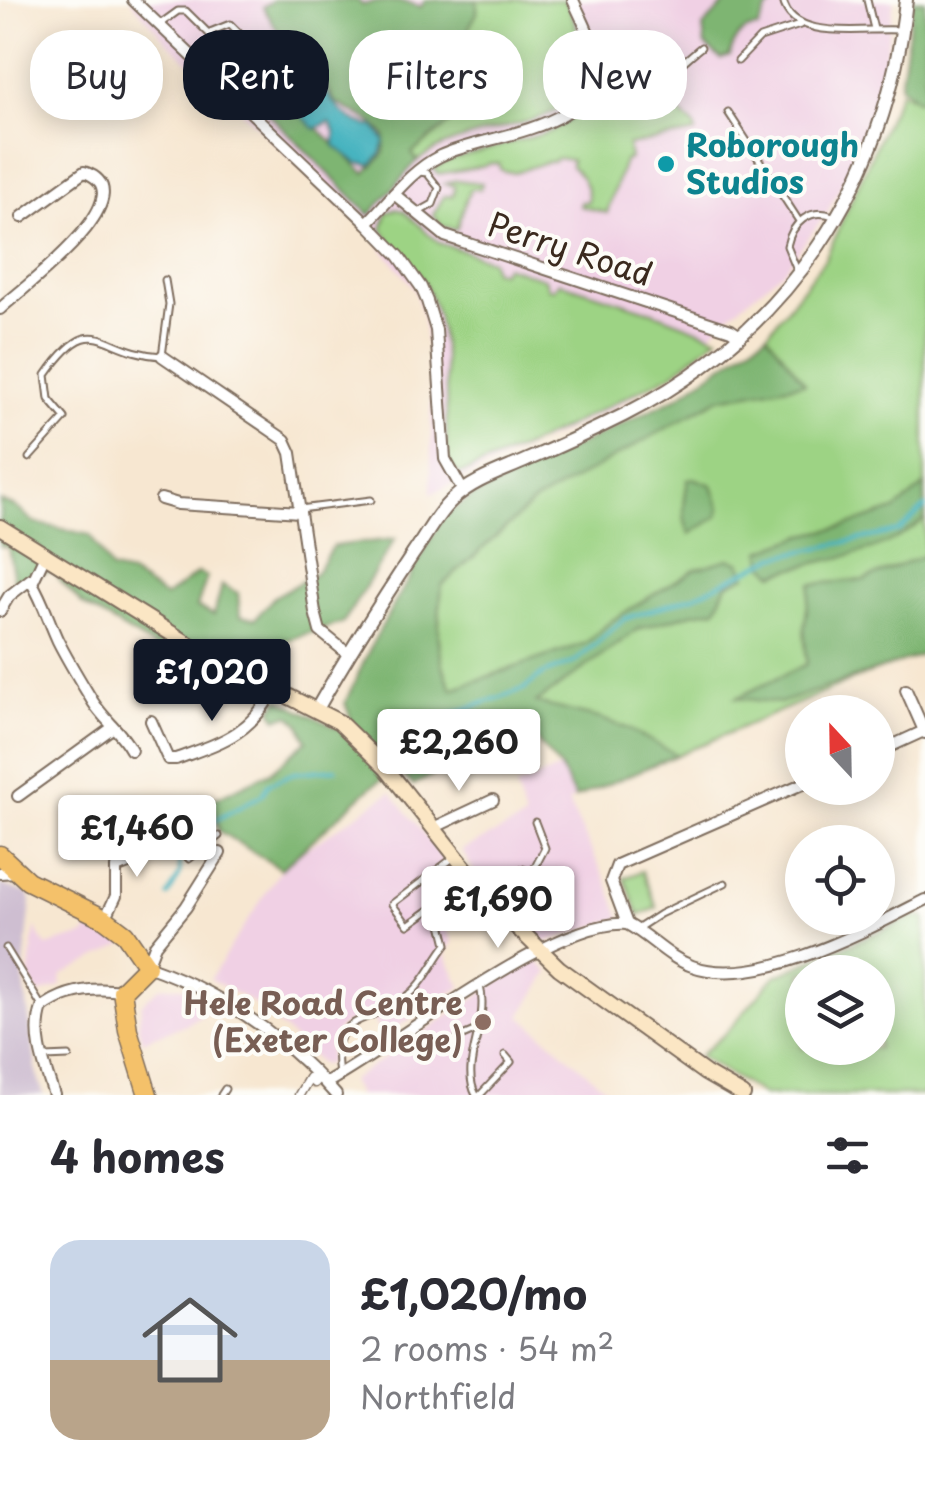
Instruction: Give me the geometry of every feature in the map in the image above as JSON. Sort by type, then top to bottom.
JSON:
[{"type":"highway","points":[[0,855],[15,875],[105,919],[125,934],[147,966],[122,991],[128,1030],[148,1095]]},
{"type":"main road","points":[[0,527],[203,653],[340,722],[434,828],[472,880],[538,949],[650,1034],[743,1095]]},
{"type":"street","points":[[133,0],[367,223],[421,286],[436,330],[445,459],[463,490]]},
{"type":"street","points":[[573,0],[587,30]]},
{"type":"street","points":[[317,709],[347,654],[446,506],[463,490],[654,399],[740,336],[800,275],[836,217],[880,118],[906,0]]},
{"type":"street","points":[[367,223],[416,172],[452,152],[551,120]]},
{"type":"street","points":[[0,309],[92,224],[105,195],[103,188],[84,172],[22,217]]},
{"type":"street","name":"Perry Road","points":[[394,194],[445,236],[740,336]]},
{"type":"street","points":[[162,356],[285,440],[291,453],[320,631],[347,654]]},
{"type":"street","points":[[161,499],[175,510],[300,510]]},
{"type":"street","points":[[1,607],[32,579],[46,553]]},
{"type":"street","points":[[32,579],[58,642],[112,728],[121,732],[131,750]]},
{"type":"street","points":[[152,721],[168,759],[176,758],[247,728],[264,710],[274,689]]},
{"type":"street","points":[[895,745],[924,732],[906,690]]},
{"type":"street","points":[[18,796],[112,728]]},
{"type":"street","points":[[785,791],[617,865],[611,881],[632,926],[665,952],[692,966],[747,969],[826,948],[925,900]]},
{"type":"street","points":[[434,828],[493,800]]},
{"type":"street","points":[[105,919],[116,896],[116,868],[176,844]]},
{"type":"street","points":[[220,852],[186,907],[155,945],[147,966],[232,1005],[258,1023],[336,1095]]},
{"type":"street","points":[[299,1095],[309,1078],[314,1083],[339,1076],[538,949],[599,927],[632,926]]},
{"type":"street","points":[[54,1095],[42,1056],[38,1024],[42,1008],[75,991],[122,991]]},
{"type":"lane","points":[[783,0],[787,14],[800,25]]},
{"type":"lane","points":[[867,0],[874,29]]},
{"type":"lane","points":[[158,26],[182,10],[207,30]]},
{"type":"lane","points":[[230,24],[263,57],[247,70],[210,32],[230,24]]},
{"type":"lane","points":[[738,61],[760,38],[800,25],[902,31]]},
{"type":"lane","points":[[687,58],[701,47]]},
{"type":"lane","points":[[728,112],[799,221]]},
{"type":"lane","points":[[416,172],[428,174],[440,188],[433,204],[417,213]]},
{"type":"lane","points":[[800,275],[787,246],[799,221],[816,213],[836,217]]},
{"type":"lane","points":[[30,458],[65,418],[49,399],[46,375],[57,359],[81,338],[97,336],[138,354],[162,356],[168,304],[164,280]]},
{"type":"lane","points":[[300,510],[371,500]]},
{"type":"lane","points":[[532,873],[546,848],[536,822]]},
{"type":"lane","points":[[176,844],[189,858],[218,836]]},
{"type":"lane","points":[[454,857],[392,904],[408,925],[472,880]]},
{"type":"lane","points":[[496,907],[510,874],[523,869],[532,873],[546,912]]},
{"type":"lane","points":[[632,926],[725,883]]},
{"type":"lane","points":[[339,1076],[336,1046],[340,1034],[404,1000],[425,980],[447,944],[441,920],[432,907]]},
{"type":"lane","points":[[6,948],[42,1008]]},
{"type":"lane","points":[[480,986],[484,1015],[470,1072],[472,1087],[478,1095],[511,1062],[505,1055]]},
{"type":"lane","points":[[458,1038],[481,1028]]},
{"type":"lane","points":[[42,1056],[69,1056]]},
{"type":"lane","points":[[466,1095],[472,1087]]},
{"type":"shaded area","points":[[130,0],[894,0],[879,96],[857,153],[827,213],[785,269],[728,316],[672,374],[614,408],[431,494],[431,385],[423,318],[414,288],[366,228],[250,120],[329,120],[329,30],[183,30],[183,57],[163,38],[163,30],[156,30]]},
{"type":"shaded area","points":[[560,768],[575,798],[568,802],[621,918],[542,943],[476,875],[462,850],[525,819],[516,787]]},
{"type":"shaded area","points":[[391,792],[469,892],[441,912],[452,942],[445,953],[461,987],[383,1036],[368,1012],[356,1018],[340,1027],[329,1043],[329,1063],[322,1065],[255,1004],[210,979],[281,869]]},
{"type":"shaded area","points":[[0,884],[29,894],[31,902],[23,976],[37,1075],[44,1095],[0,1095]]},
{"type":"shaded area","points":[[95,919],[125,944],[62,975],[60,987],[39,994],[29,978],[35,927],[46,946],[85,935]]},
{"type":"shaded area","name":"Hele Road Centre (Exeter College)","points":[[531,956],[549,972],[521,1016],[613,1095],[358,1095],[350,1081],[496,984]]},
{"type":"shaded area","points":[[160,987],[188,988],[213,1008],[186,1024],[142,1041],[138,1026],[142,1003]]},
{"type":"green space","points":[[273,0],[358,0],[362,5],[392,2],[421,7],[425,0],[477,0],[477,13],[467,30],[349,30],[349,110],[335,102],[329,91],[329,30],[277,30],[263,7]]},
{"type":"green space","points":[[477,0],[565,0],[576,30],[543,30],[543,116],[447,144],[417,161],[411,154],[454,120],[523,120],[523,30],[467,30],[477,13]]},
{"type":"green space","points":[[729,0],[778,1],[767,10],[758,28],[742,33],[730,56],[721,59],[705,45],[703,27]]},
{"type":"green space","points":[[913,0],[925,0],[925,99],[917,100],[900,86]]},
{"type":"green space","points":[[900,91],[917,100],[925,99],[925,653],[818,695],[785,695],[785,709],[677,755],[608,723],[534,704],[638,629],[716,609],[727,584],[649,600],[611,621],[586,643],[452,689],[440,651],[442,585],[533,503],[720,397],[804,383],[767,334],[825,259]]},
{"type":"green space","points":[[275,120],[309,120],[365,173],[384,154],[385,135],[368,120],[454,120],[412,153],[417,161],[370,215]]},
{"type":"green space","points":[[569,120],[687,120],[696,133],[628,145],[630,159],[624,161],[607,213],[580,206],[581,202],[588,202],[587,191],[571,160],[557,158],[512,172],[490,163],[438,174],[433,169],[450,160],[552,131]]},
{"type":"green space","points":[[456,180],[482,183],[480,189],[470,189],[456,230],[442,226],[433,215],[444,196],[453,196],[455,186],[445,184]]},
{"type":"green space","points":[[404,211],[439,243],[491,260],[493,270],[501,272],[505,266],[545,279],[548,288],[554,289],[559,282],[718,337],[672,374],[528,446],[460,474],[449,465],[447,454],[443,345],[433,304],[420,276],[382,229],[387,213]]},
{"type":"green space","points":[[767,334],[805,383],[720,398],[533,503],[442,585],[440,651],[452,689],[586,643],[611,621],[695,569],[729,559],[740,562],[746,576],[727,584],[716,609],[638,629],[536,703],[627,728],[677,755],[575,798],[560,768],[526,728],[413,785],[398,769],[371,787],[281,869],[219,831],[212,800],[271,772],[307,741],[300,724],[290,715],[277,718],[272,709],[279,699],[337,728],[351,719],[345,703],[373,642],[444,516],[473,496],[676,398]]},
{"type":"green space","points":[[688,479],[712,485],[720,508],[718,516],[690,534],[684,507]]},
{"type":"green space","points":[[925,485],[925,519],[888,542],[774,574],[765,565],[761,551],[895,510]]},
{"type":"green space","points":[[0,501],[16,507],[35,523],[90,535],[111,570],[130,574],[165,597],[198,573],[207,577],[197,607],[214,615],[222,585],[238,593],[240,616],[255,619],[274,597],[315,574],[333,546],[395,539],[343,623],[276,643],[254,664],[222,677],[168,655],[82,604],[51,570],[15,584],[8,547],[0,546]]},
{"type":"green space","points":[[925,555],[925,654],[804,695],[785,695],[785,701],[780,703],[736,698],[807,664],[804,628],[811,584],[864,580]]},
{"type":"green space","points":[[642,871],[657,908],[639,915],[624,878]]},
{"type":"green space","points":[[915,916],[925,918],[925,1095],[763,1095],[699,1056],[727,1032],[775,976],[785,972],[785,1065],[895,1065],[895,955],[824,955],[871,935],[895,935],[895,925]]},
{"type":"water","points":[[329,96],[349,120],[375,126],[385,141],[381,154],[371,165],[357,163],[335,146],[335,131],[330,122],[315,129],[306,120],[329,120]]},
{"type":"waterway","points":[[437,725],[449,715],[524,689],[543,674],[575,662],[624,619],[692,597],[775,557],[899,531],[925,507]]},
{"type":"waterway","points":[[187,844],[212,822],[262,795],[268,784],[294,773],[336,769]]},
{"type":"waterway","points":[[168,896],[180,874],[179,853]]},
{"type":"place","name":"Roborough Studios","points":[[666,164]]},
{"type":"place","name":"Hele Road Centre (Exeter College)","points":[[483,1022]]}]
